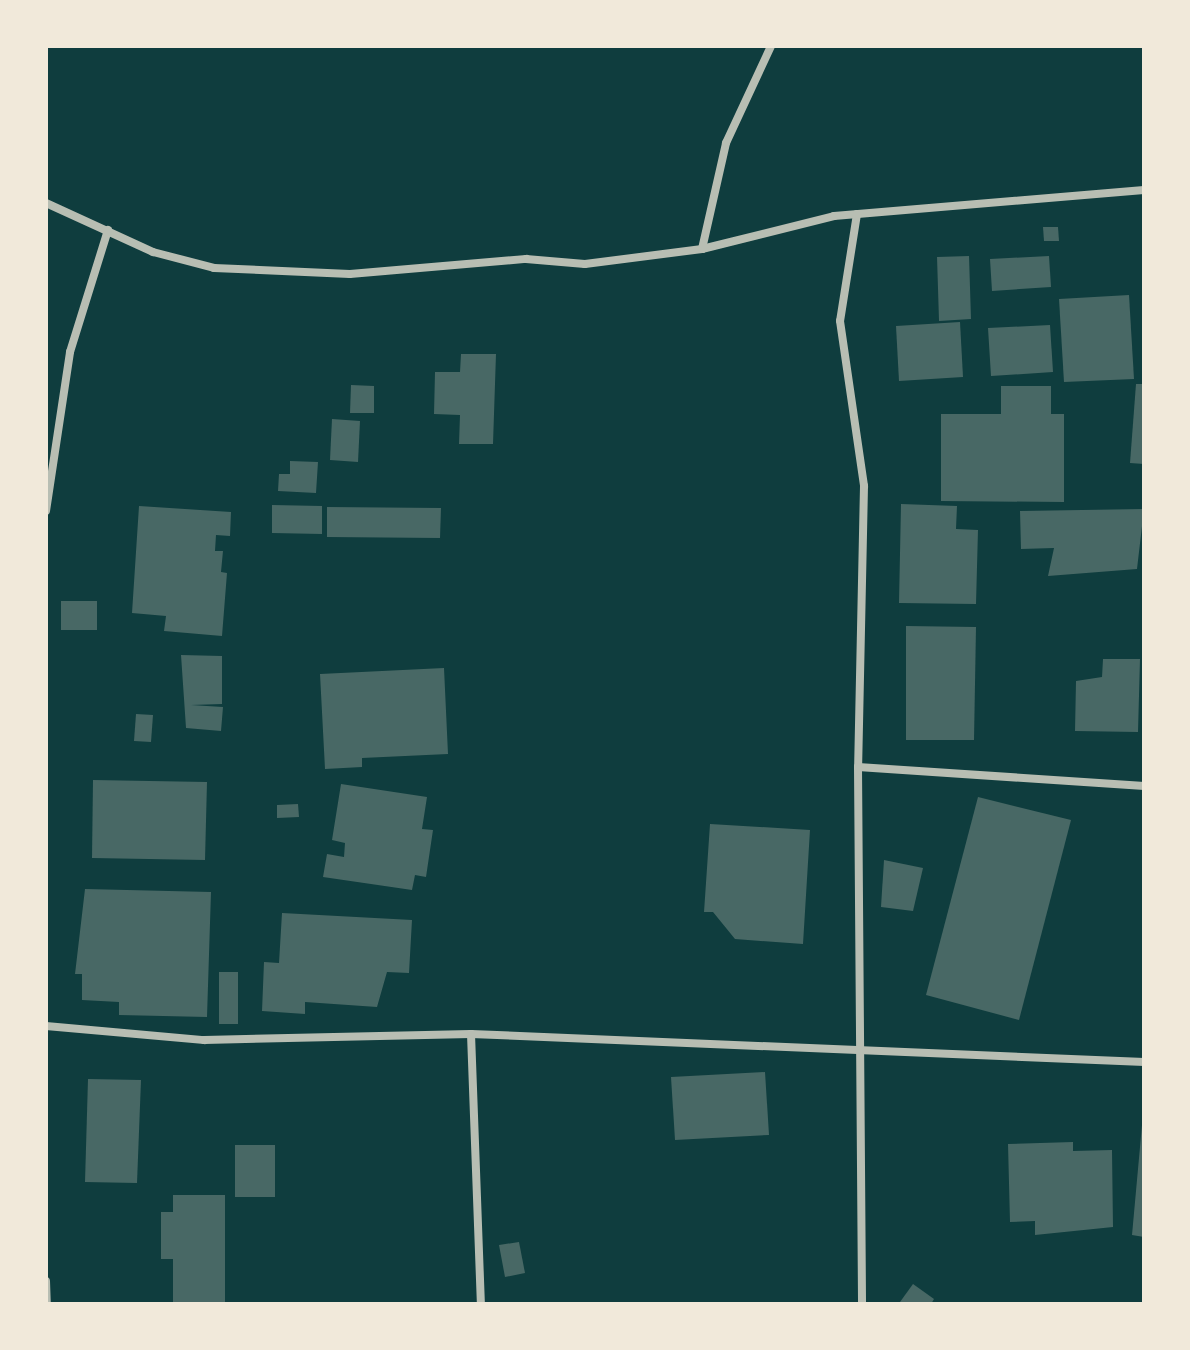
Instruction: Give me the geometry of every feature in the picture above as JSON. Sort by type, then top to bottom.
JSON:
[{"type":"street","points":[[702,249],[726,143],[771,46]]},
{"type":"street","points":[[46,203],[153,252],[214,268],[318,274],[526,259],[585,264],[702,249],[799,221],[1144,190]]},
{"type":"street","points":[[857,214],[840,321],[864,486],[858,767],[865,1050],[862,1304]]},
{"type":"street","points":[[46,511],[70,352],[108,230]]},
{"type":"street","points":[[858,767],[1144,786]]},
{"type":"street","points":[[46,1026],[204,1040],[471,1034],[1144,1062]]},
{"type":"street","points":[[471,1034],[481,1304]]},
{"type":"street","points":[[46,1281],[47,1304]]},
{"type":"building","points":[[1043,227],[1058,227],[1059,241],[1044,241]]},
{"type":"building","points":[[969,256],[971,319],[939,321],[937,257]]},
{"type":"building","points":[[1049,256],[1051,287],[992,291],[990,259]]},
{"type":"building","points":[[1129,295],[1134,379],[1064,382],[1059,299]]},
{"type":"building","points":[[960,322],[963,377],[899,381],[896,326]]},
{"type":"building","points":[[1050,325],[1053,372],[991,376],[988,328]]},
{"type":"building","points":[[461,354],[496,354],[493,444],[459,444],[460,415],[434,414],[435,372],[460,372]]},
{"type":"building","points":[[1136,384],[1144,384],[1144,464],[1130,463]]},
{"type":"building","points":[[351,385],[374,386],[374,413],[350,413]]},
{"type":"building","points":[[1001,386],[1051,386],[1051,414],[1064,414],[1064,502],[941,501],[941,414],[1001,414]]},
{"type":"building","points":[[332,419],[360,421],[358,462],[330,460]]},
{"type":"building","points":[[290,461],[318,462],[316,493],[278,491],[279,474],[290,474]]},
{"type":"building","points":[[901,504],[957,506],[956,529],[978,530],[976,604],[899,603]]},
{"type":"building","points":[[272,505],[322,506],[322,534],[272,533]]},
{"type":"building","points":[[139,506],[231,512],[230,536],[216,535],[215,551],[223,551],[221,572],[227,573],[222,636],[164,631],[166,616],[132,613]]},
{"type":"building","points":[[327,507],[441,508],[440,538],[327,537]]},
{"type":"building","points":[[1144,509],[1137,569],[1048,576],[1054,548],[1021,549],[1020,511]]},
{"type":"building","points":[[61,601],[97,601],[97,630],[61,630]]},
{"type":"building","points":[[906,626],[976,627],[974,740],[906,740]]},
{"type":"building","points":[[181,655],[222,656],[222,704],[191,705],[223,707],[221,731],[186,728]]},
{"type":"building","points":[[1103,659],[1140,659],[1138,732],[1075,731],[1076,681],[1102,677]]},
{"type":"building","points":[[444,668],[448,754],[362,758],[362,767],[325,769],[320,674]]},
{"type":"building","points":[[136,714],[153,715],[151,742],[134,741]]},
{"type":"building","points":[[93,780],[207,782],[205,860],[92,858]]},
{"type":"building","points":[[341,784],[427,797],[422,829],[433,830],[426,877],[415,875],[412,890],[323,877],[327,854],[344,857],[345,843],[332,840]]},
{"type":"building","points":[[978,797],[1071,820],[1019,1020],[926,995]]},
{"type":"building","points":[[298,804],[299,817],[277,818],[277,805]]},
{"type":"building","points":[[710,824],[810,830],[803,944],[735,939],[713,912],[704,912]]},
{"type":"building","points":[[884,860],[923,868],[913,911],[881,907]]},
{"type":"building","points":[[85,889],[211,892],[207,1017],[119,1015],[119,1002],[82,1000],[82,974],[75,974]]},
{"type":"building","points":[[282,913],[412,920],[409,973],[387,972],[377,1007],[305,1002],[305,1014],[262,1011],[264,962],[279,963]]},
{"type":"building","points":[[219,972],[238,972],[238,1024],[219,1024]]},
{"type":"building","points":[[765,1072],[769,1135],[675,1140],[671,1077]]},
{"type":"building","points":[[88,1079],[141,1080],[137,1183],[85,1182]]},
{"type":"building","points":[[1144,1125],[1144,1237],[1132,1235]]},
{"type":"building","points":[[1073,1142],[1073,1151],[1112,1150],[1113,1227],[1035,1235],[1035,1221],[1010,1222],[1008,1144]]},
{"type":"building","points":[[235,1145],[275,1145],[275,1197],[235,1197]]},
{"type":"building","points":[[173,1195],[225,1195],[225,1304],[173,1304],[173,1259],[161,1259],[161,1212],[173,1212]]},
{"type":"building","points":[[519,1242],[525,1273],[505,1277],[499,1245]]},
{"type":"building","points":[[913,1284],[934,1299],[931,1304],[900,1302]]}]
